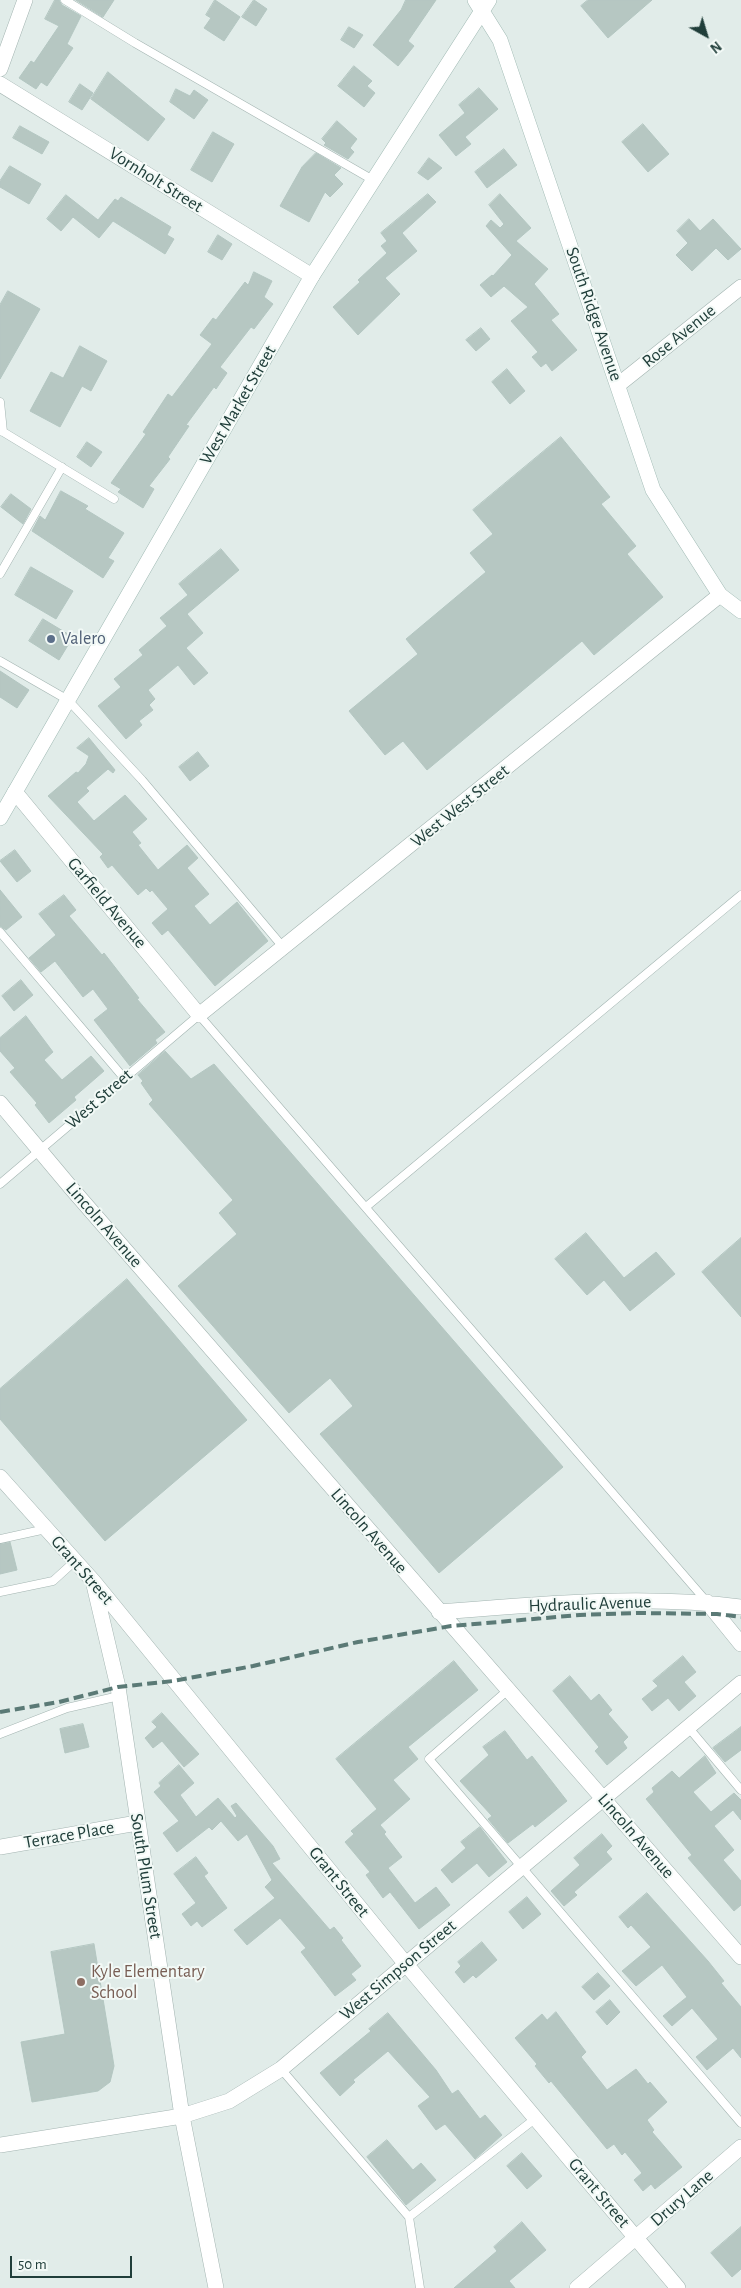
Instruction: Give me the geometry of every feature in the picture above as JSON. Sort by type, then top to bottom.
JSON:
[{"type":"street","points":[[0,69],[25,0]]},
{"type":"street","name":"West Market Street","points":[[0,818],[312,276],[482,3]]},
{"type":"street","name":"South Ridge Avenue","points":[[482,3],[500,40],[653,490],[720,595],[741,611]]},
{"type":"street","name":"Vornholt Street","points":[[0,84],[312,276]]},
{"type":"street","name":"Rose Avenue","points":[[618,385],[741,287]]},
{"type":"street","name":"West West Street","points":[[199,1015],[720,595]]},
{"type":"street","name":"Garfield Avenue","points":[[15,792],[199,1015]]},
{"type":"street","name":"Lincoln Avenue","points":[[0,1103],[39,1151],[439,1612],[741,1957]]},
{"type":"street","name":"Grant Street","points":[[0,1477],[94,1582],[405,1963],[678,2288]]},
{"type":"street","name":"South Plum Street","points":[[94,1582],[119,1696],[182,2116],[216,2288]]},
{"type":"street","points":[[707,1602],[741,1644]]},
{"type":"street","name":"Hydraulic Avenue","points":[[439,1612],[534,1604],[707,1602],[741,1607]]},
{"type":"street","name":"West Simpson Street","points":[[0,2146],[182,2116],[229,2101],[281,2069],[741,1682]]},
{"type":"street","name":"Terrace Place","points":[[0,1847],[137,1823]]},
{"type":"street","name":"Drury Lane","points":[[577,2288],[741,2147]]},
{"type":"lane","points":[[65,0],[135,44],[373,180]]},
{"type":"lane","points":[[0,402],[2,431],[114,499]]},
{"type":"lane","points":[[0,574],[62,467]]},
{"type":"lane","points":[[0,660],[68,700],[142,780],[283,947]]},
{"type":"lane","points":[[366,1207],[741,895]]},
{"type":"lane","points":[[0,932],[124,1078]]},
{"type":"lane","points":[[199,1015],[707,1602]]},
{"type":"lane","name":"West Street","points":[[0,1184],[199,1015]]},
{"type":"lane","points":[[0,1539],[46,1529]]},
{"type":"lane","points":[[0,1592],[53,1582],[75,1561]]},
{"type":"lane","points":[[508,1690],[429,1759],[741,2123]]},
{"type":"lane","points":[[0,1734],[67,1708],[119,1696]]},
{"type":"lane","points":[[688,1727],[741,1790]]},
{"type":"lane","points":[[281,2069],[409,2217],[420,2288]]},
{"type":"lane","points":[[409,2217],[536,2118]]},
{"type":"building","points":[[55,0],[59,0],[62,5],[81,16],[67,44],[73,48],[47,86],[41,82],[36,89],[19,78],[31,61],[34,63],[59,26],[45,19]]},
{"type":"building","points":[[76,0],[114,0],[103,17]]},
{"type":"building","points":[[215,0],[240,17],[224,41],[204,28],[211,18],[206,15]]},
{"type":"building","points":[[254,0],[267,9],[256,26],[242,17]]},
{"type":"building","points":[[406,0],[436,0],[408,41],[414,46],[398,66],[373,45],[401,10]]},
{"type":"building","points":[[588,0],[652,0],[608,38],[581,6]]},
{"type":"building","points":[[349,27],[363,35],[354,48],[341,40]]},
{"type":"building","points":[[354,66],[372,81],[367,86],[375,93],[364,107],[338,86]]},
{"type":"building","points":[[108,72],[165,119],[148,141],[91,99]]},
{"type":"building","points":[[80,84],[93,93],[82,110],[69,102]]},
{"type":"building","points":[[479,88],[498,109],[465,137],[471,144],[456,156],[439,135],[465,113],[459,105]]},
{"type":"building","points":[[176,89],[190,96],[194,90],[208,100],[194,119],[170,102]]},
{"type":"building","points":[[337,121],[357,139],[350,148],[354,152],[348,159],[324,145],[326,143],[322,139]]},
{"type":"building","points":[[643,124],[669,154],[648,172],[622,142]]},
{"type":"building","points":[[20,126],[49,142],[42,154],[13,138]]},
{"type":"building","points":[[213,132],[234,144],[212,182],[191,170]]},
{"type":"building","points":[[504,149],[517,165],[487,188],[475,172]]},
{"type":"building","points":[[316,153],[341,168],[334,175],[343,184],[330,197],[325,192],[309,222],[280,206],[302,167]]},
{"type":"building","points":[[429,158],[442,168],[428,180],[418,173]]},
{"type":"building","points":[[10,166],[41,184],[29,204],[0,187],[0,181]]},
{"type":"building","points":[[428,194],[436,202],[402,233],[417,251],[385,278],[400,294],[358,335],[333,307],[387,253],[381,246],[387,241],[381,233]]},
{"type":"building","points":[[500,194],[531,228],[516,241],[548,269],[534,284],[559,314],[551,320],[577,350],[552,371],[546,363],[541,367],[532,357],[538,352],[511,321],[528,307],[504,286],[491,297],[480,285],[493,276],[512,255],[486,226],[491,220],[500,228],[504,224],[489,205]]},
{"type":"building","points":[[66,195],[98,220],[115,199],[118,201],[121,197],[171,227],[167,235],[174,239],[165,254],[113,221],[99,238],[73,217],[61,231],[47,219]]},
{"type":"building","points":[[689,219],[700,231],[713,219],[741,249],[728,260],[716,248],[692,271],[676,255],[688,243],[677,231]]},
{"type":"building","points":[[218,235],[232,244],[222,260],[208,252]]},
{"type":"building","points":[[254,272],[272,281],[264,297],[273,304],[254,329],[251,327],[220,367],[227,373],[216,389],[214,387],[186,425],[189,426],[168,457],[170,459],[149,486],[154,489],[143,508],[118,492],[121,489],[111,483],[146,434],[143,432],[168,394],[172,397],[212,344],[200,335],[213,318],[216,320],[245,282],[248,285]]},
{"type":"building","points":[[8,291],[40,309],[0,379],[0,305]]},
{"type":"building","points":[[481,328],[490,339],[476,351],[466,340]]},
{"type":"building","points":[[80,346],[107,361],[91,391],[82,386],[60,427],[30,411],[51,372],[63,378]]},
{"type":"building","points":[[507,369],[525,391],[510,404],[492,382]]},
{"type":"building","points":[[561,437],[610,497],[601,504],[636,546],[627,554],[663,597],[594,655],[582,641],[427,770],[403,741],[385,755],[349,711],[418,654],[406,639],[486,572],[470,553],[493,534],[473,510]]},
{"type":"building","points":[[87,442],[102,452],[91,467],[77,457]]},
{"type":"building","points":[[61,491],[88,506],[85,509],[124,533],[108,558],[114,561],[103,578],[32,531],[40,516],[45,520]]},
{"type":"building","points":[[11,494],[31,509],[23,524],[1,507]]},
{"type":"building","points":[[221,549],[239,570],[187,614],[203,633],[186,648],[208,673],[194,685],[178,665],[148,690],[155,699],[149,705],[153,710],[139,721],[142,725],[126,739],[98,706],[121,687],[114,679],[143,655],[139,650],[167,626],[160,618],[188,595],[179,584]]},
{"type":"building","points":[[31,567],[73,591],[56,619],[15,595]]},
{"type":"building","name":"Valero","points":[[43,619],[73,637],[59,660],[29,641]]},
{"type":"building","points":[[0,671],[29,690],[17,708],[0,697]]},
{"type":"building","points":[[89,738],[115,770],[113,773],[108,769],[86,788],[89,791],[77,802],[94,821],[125,795],[147,819],[132,832],[141,843],[138,845],[158,870],[187,845],[198,858],[187,868],[209,894],[194,906],[210,925],[237,902],[268,941],[215,986],[168,930],[162,935],[152,923],[168,909],[152,890],[150,892],[146,888],[138,895],[112,865],[108,868],[100,857],[103,854],[48,796],[76,772],[78,773],[86,764],[89,756],[77,748]]},
{"type":"building","points":[[198,752],[209,766],[190,781],[179,767]]},
{"type":"building","points":[[15,850],[31,871],[17,882],[0,861]]},
{"type":"building","points":[[0,890],[22,917],[6,930],[0,926]]},
{"type":"building","points":[[64,895],[76,910],[69,916],[102,955],[104,953],[139,998],[137,999],[165,1032],[155,1040],[157,1043],[130,1066],[94,1020],[108,1009],[93,989],[83,997],[55,961],[41,972],[29,958],[56,935],[39,914]]},
{"type":"building","points":[[21,980],[33,995],[14,1011],[2,996]]},
{"type":"building","points":[[26,1016],[53,1052],[44,1060],[62,1080],[91,1056],[104,1071],[74,1097],[76,1100],[49,1123],[35,1105],[37,1103],[10,1072],[15,1068],[0,1051],[0,1038]]},
{"type":"building","points":[[165,1051],[191,1079],[214,1064],[563,1467],[439,1573],[320,1434],[353,1406],[330,1378],[289,1413],[178,1286],[237,1234],[219,1213],[233,1200],[149,1104],[153,1100],[141,1083],[143,1081],[138,1075]]},
{"type":"building","points":[[586,1233],[624,1278],[656,1252],[675,1274],[630,1311],[604,1280],[587,1295],[555,1259]]},
{"type":"building","points":[[741,1238],[741,1317],[702,1272]]},
{"type":"building","points":[[127,1279],[247,1420],[105,1541],[0,1419],[0,1389]]},
{"type":"building","points":[[10,1542],[17,1570],[0,1574],[0,1544]]},
{"type":"building","points":[[683,1656],[696,1672],[684,1682],[696,1696],[679,1711],[668,1698],[652,1711],[642,1699],[658,1686],[653,1681]]},
{"type":"building","points":[[454,1661],[478,1690],[408,1747],[418,1759],[393,1780],[410,1799],[380,1825],[386,1832],[384,1834],[402,1857],[388,1868],[415,1903],[436,1887],[450,1905],[419,1929],[390,1892],[383,1898],[366,1875],[370,1872],[345,1842],[354,1834],[351,1831],[377,1809],[336,1759]]},
{"type":"building","points":[[570,1676],[591,1701],[599,1694],[612,1710],[608,1714],[628,1737],[623,1742],[627,1748],[607,1765],[595,1751],[599,1747],[553,1691]]},
{"type":"building","points":[[162,1713],[199,1754],[184,1767],[162,1741],[153,1748],[145,1738],[157,1727],[152,1722]]},
{"type":"building","points":[[83,1724],[89,1747],[65,1753],[60,1729]]},
{"type":"building","points":[[741,1727],[741,1750],[725,1762],[713,1748]]},
{"type":"building","points":[[505,1731],[527,1760],[532,1756],[567,1801],[535,1827],[533,1824],[508,1843],[488,1819],[492,1816],[460,1781],[489,1755],[483,1747]]},
{"type":"building","points":[[705,1756],[716,1773],[693,1792],[711,1812],[734,1793],[741,1800],[741,1820],[733,1810],[714,1826],[734,1850],[723,1860],[741,1881],[741,1905],[734,1911],[688,1858],[692,1855],[646,1799],[654,1792],[652,1788],[672,1771],[679,1778]]},
{"type":"building","points":[[179,1765],[194,1783],[180,1795],[196,1817],[218,1798],[235,1818],[237,1816],[231,1806],[236,1803],[273,1846],[280,1859],[272,1863],[330,1930],[334,1927],[343,1938],[341,1940],[361,1966],[351,1974],[356,1980],[335,1996],[301,1952],[306,1948],[280,1918],[247,1945],[234,1930],[275,1898],[265,1887],[272,1880],[247,1834],[238,1841],[221,1821],[212,1830],[209,1827],[177,1852],[163,1833],[179,1821],[154,1792],[161,1786],[159,1783]]},
{"type":"building","points":[[480,1827],[507,1862],[489,1877],[477,1863],[452,1883],[441,1870],[466,1848],[461,1842]]},
{"type":"building","points":[[602,1834],[612,1846],[606,1852],[612,1859],[574,1892],[577,1895],[564,1906],[551,1891],[580,1865],[574,1858]]},
{"type":"building","points":[[196,1857],[208,1873],[204,1876],[227,1908],[202,1927],[197,1921],[191,1926],[182,1914],[196,1903],[174,1874]]},
{"type":"building","points":[[647,1893],[708,1961],[724,1981],[721,1983],[741,2007],[741,2058],[733,2048],[707,2070],[696,2057],[718,2039],[692,2008],[672,2026],[663,2016],[687,1997],[662,1965],[636,1986],[622,1971],[651,1947],[631,1925],[628,1928],[619,1917]]},
{"type":"building","points":[[527,1897],[541,1914],[523,1929],[509,1912]]},
{"type":"building","points":[[482,1942],[497,1960],[476,1978],[473,1975],[464,1983],[455,1972],[461,1966],[458,1962]]},
{"type":"building","points":[[94,1944],[114,2066],[110,2082],[98,2091],[32,2102],[21,2042],[65,2034],[51,1952]]},
{"type":"building","points":[[598,1973],[610,1986],[594,2000],[582,1987]]},
{"type":"building","points":[[610,2000],[620,2012],[607,2025],[596,2012]]},
{"type":"building","points":[[556,2012],[586,2052],[581,2057],[607,2090],[636,2069],[648,2084],[650,2082],[667,2102],[647,2120],[654,2130],[652,2132],[682,2167],[655,2189],[651,2184],[643,2191],[634,2180],[642,2173],[625,2152],[622,2155],[614,2144],[607,2149],[551,2081],[549,2083],[535,2066],[537,2064],[515,2038],[542,2014],[547,2020]]},
{"type":"building","points":[[388,2013],[436,2070],[452,2094],[458,2090],[480,2119],[485,2115],[502,2135],[475,2159],[445,2124],[436,2130],[418,2106],[430,2097],[388,2051],[353,2080],[355,2082],[340,2096],[320,2073],[371,2031],[369,2029]]},
{"type":"building","points":[[387,2140],[413,2170],[421,2163],[436,2180],[406,2205],[367,2157]]},
{"type":"building","points":[[522,2153],[542,2176],[527,2189],[507,2166]]},
{"type":"building","points":[[522,2222],[546,2250],[509,2281],[515,2288],[454,2288],[497,2251],[494,2247]]},
{"type":"building","points":[[741,2227],[741,2269],[732,2277],[711,2253]]},
{"type":"railway","points":[[0,1712],[59,1702],[118,1687],[173,1681],[253,1666],[358,1642],[451,1626],[580,1615],[638,1613],[717,1614],[741,1617]]},
{"type":"place","name":"Valero","points":[[51,639]]},
{"type":"place","name":"Kyle Elementary School","points":[[81,1982]]}]
